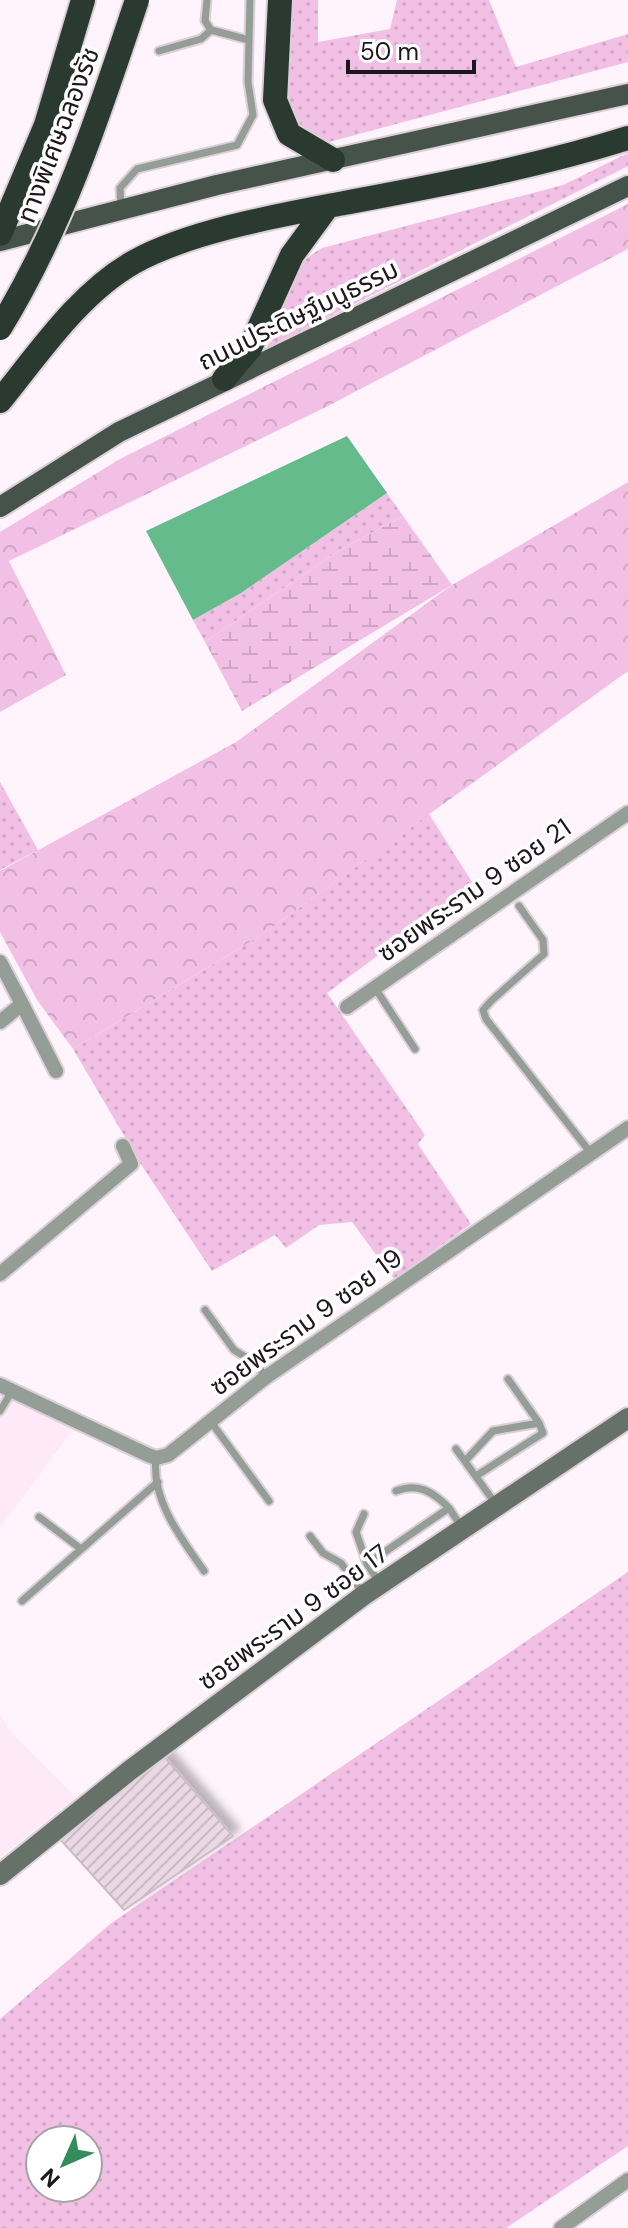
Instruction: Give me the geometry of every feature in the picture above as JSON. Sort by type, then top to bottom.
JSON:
[{"type":"highway","name":"ทางพิเศษฉลองรัช","points":[[0,234],[46,125],[83,0]]},
{"type":"highway","name":"ทางพิเศษฉลองรัช","points":[[0,328],[59,222],[91,140],[137,0]]},
{"type":"highway","points":[[280,0],[275,100],[289,134],[333,160]]},
{"type":"highway","points":[[0,401],[96,290],[134,262],[202,236],[507,169],[628,138]]},
{"type":"highway","points":[[224,379],[250,348],[292,255],[328,206]]},
{"type":"main road","points":[[0,241],[121,209],[628,94]]},
{"type":"main road","name":"ถนนประดิษฐ์มนูธรรม","points":[[0,507],[119,432],[628,186]]},
{"type":"street","name":"ซอยพระราม 9 ซอย 21","points":[[347,1007],[628,813]]},
{"type":"street","points":[[0,962],[56,1071]]},
{"type":"street","points":[[0,1022],[22,1004]]},
{"type":"street","name":"ซอยพระราม 9 ซอย 19","points":[[156,1458],[168,1455],[266,1377],[628,1128]]},
{"type":"street","points":[[0,1274],[131,1164],[123,1146]]},
{"type":"street","points":[[6,1388],[156,1458]]},
{"type":"street","name":"ซอยพระราม 9 ซอย 17","points":[[0,1875],[129,1771],[372,1590],[628,1418]]},
{"type":"street","points":[[561,2228],[628,2180]]},
{"type":"lane","points":[[207,0],[205,21],[211,30],[249,40]]},
{"type":"lane","points":[[121,209],[120,188],[137,169],[217,151],[237,145],[242,138],[253,115],[250,0]]},
{"type":"lane","points":[[159,51],[201,39],[211,30]]},
{"type":"lane","points":[[519,906],[543,940],[544,954],[483,1010],[486,1019],[590,1152]]},
{"type":"lane","points":[[375,988],[415,1049]]},
{"type":"lane","points":[[205,1310],[234,1350],[255,1363],[266,1377]]},
{"type":"lane","points":[[476,1476],[543,1433],[508,1379]]},
{"type":"lane","points":[[0,1411],[6,1388]]},
{"type":"lane","points":[[211,1421],[269,1501]]},
{"type":"lane","points":[[465,1461],[493,1431],[539,1423]]},
{"type":"lane","points":[[456,1449],[496,1505]]},
{"type":"lane","points":[[156,1458],[158,1482],[170,1523],[204,1571]]},
{"type":"lane","points":[[22,1601],[158,1482]]},
{"type":"lane","points":[[396,1491],[409,1487],[423,1488],[449,1508],[462,1528]]},
{"type":"lane","points":[[367,1564],[449,1508]]},
{"type":"lane","points":[[364,1514],[356,1532],[372,1590]]},
{"type":"lane","points":[[39,1517],[81,1549]]},
{"type":"lane","points":[[310,1536],[323,1553],[341,1563],[372,1590]]},
{"type":"shaded area","points":[[347,436],[387,493],[241,593],[193,620],[146,531]]},
{"type":"shaded area","points":[[0,1392],[73,1429],[0,1528]]},
{"type":"shaded area","points":[[0,1715],[10,1731],[76,1797],[0,1857]]},
{"type":"green space","points":[[289,0],[318,0],[318,42],[390,29],[397,0],[489,0],[516,67],[628,34],[628,62],[329,142],[299,127],[287,108],[283,61]]},
{"type":"green space","points":[[628,153],[628,166],[267,348],[289,279],[297,268],[322,248],[563,185]]},
{"type":"green space","points":[[628,204],[628,249],[326,407],[9,561],[66,675],[0,712],[0,532],[120,459]]},
{"type":"green space","points":[[628,482],[628,671],[263,934],[73,1049],[37,1000],[0,932],[0,871],[236,742],[452,585]]},
{"type":"green space","points":[[387,493],[403,516],[338,551],[205,642],[193,620],[241,593]]},
{"type":"green space","points":[[403,516],[452,585],[242,711],[205,642],[338,551]]},
{"type":"green space","points":[[0,782],[38,850],[0,870]]},
{"type":"green space","points":[[429,814],[474,885],[327,993],[425,1135],[418,1144],[471,1224],[394,1279],[352,1222],[319,1225],[286,1248],[275,1235],[212,1271],[142,1166],[73,1049],[263,934]]},
{"type":"green space","points":[[628,1572],[628,2146],[506,2228],[0,2228],[0,2019],[110,1924]]},
{"type":"building","points":[[162,1754],[233,1836],[124,1910],[57,1836]]}]
